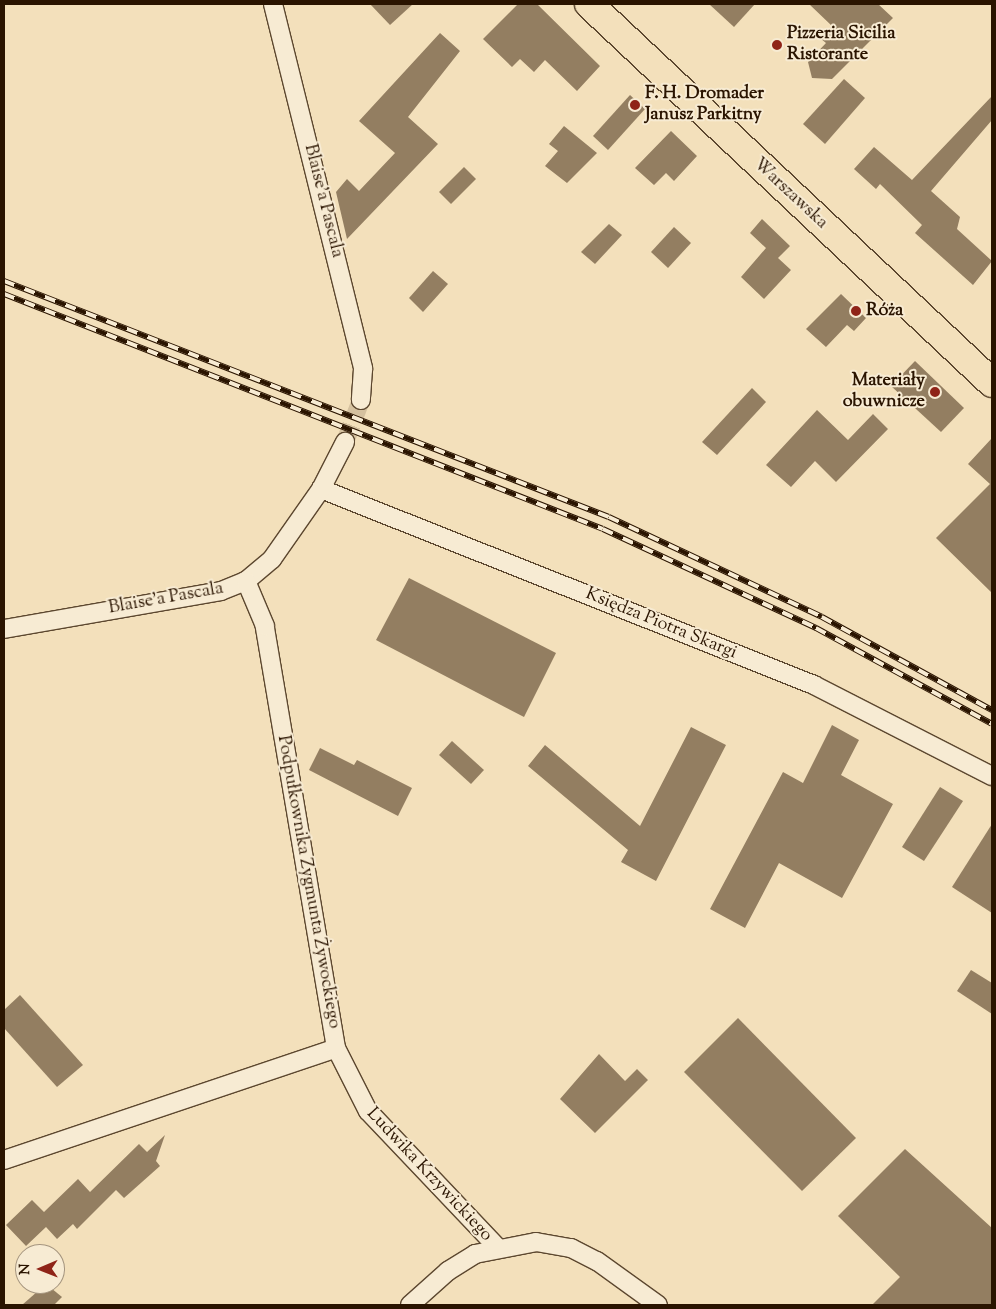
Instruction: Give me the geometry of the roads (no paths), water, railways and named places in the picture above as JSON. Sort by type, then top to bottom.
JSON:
[{"type":"main road","name":"Warszawska","points":[[589,4],[992,383]]},
{"type":"street","name":"Blaise'a Pascala","points":[[273,4],[364,369],[361,400]]},
{"type":"street","name":"Blaise'a Pascala","points":[[4,629],[221,591],[246,581],[272,559],[321,489],[345,442]]},
{"type":"street","name":"Księdza Piotra Skargi","points":[[321,489],[814,685],[992,776]]},
{"type":"street","name":"Podpułkownika Zygmunta Żywockiego","points":[[4,1160],[336,1048],[265,626],[246,581]]},
{"type":"street","name":"Ludwika Krzywickiego","points":[[336,1048],[368,1111],[497,1247]]},
{"type":"street","points":[[410,1305],[448,1271],[497,1247],[536,1242],[571,1248],[658,1305]]},
{"type":"tunnel","points":[[345,442],[361,400]]},
{"type":"railway","points":[[4,281],[609,517],[822,617],[992,710]]},
{"type":"railway","points":[[4,294],[603,529],[816,628],[992,724]]},
{"type":"place","name":"Pizzeria Sicilia Ristorante","points":[[777,45]]},
{"type":"place","name":"F. H. Dromader Janusz Parkitny","points":[[635,105]]},
{"type":"place","name":"Róża","points":[[856,311]]},
{"type":"place","name":"Materiały obuwnicze","points":[[935,392]]}]
